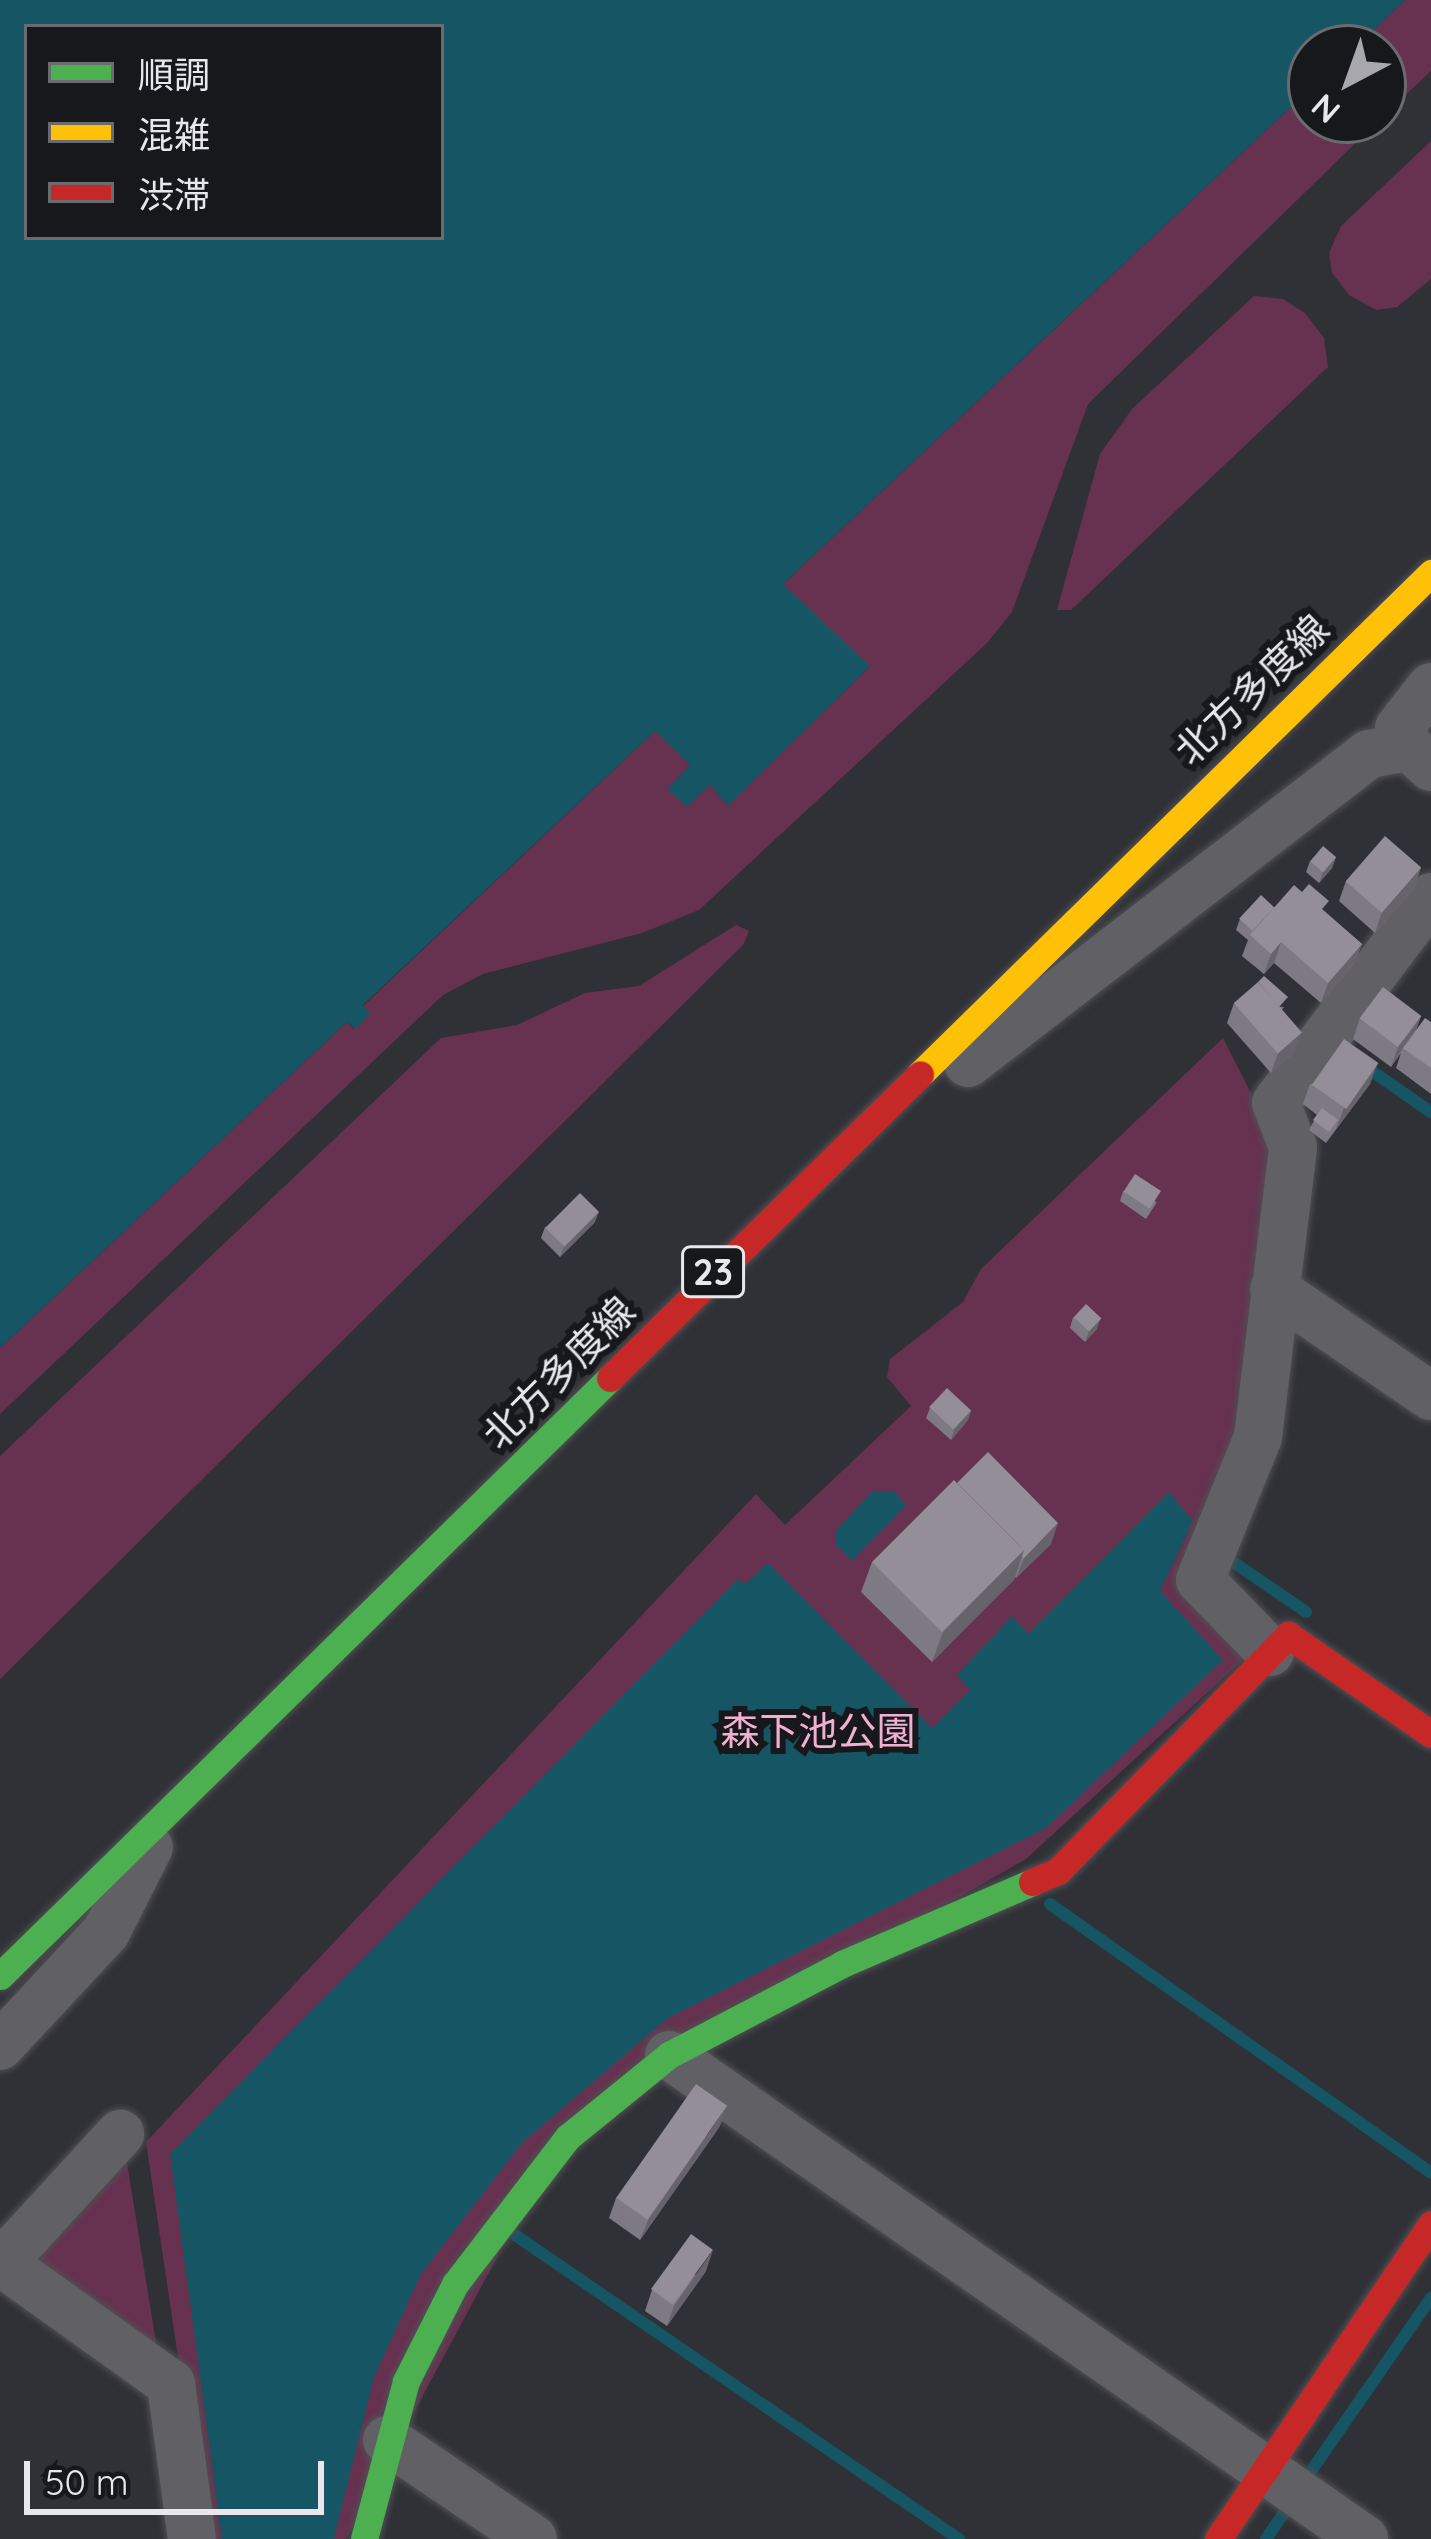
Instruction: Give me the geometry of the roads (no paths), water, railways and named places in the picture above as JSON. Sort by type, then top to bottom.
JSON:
[{"type":"main road","name":"北方多度線","points":[[0,1976],[173,1800],[510,1478],[787,1197],[1431,573]]},
{"type":"main road","points":[[364,2539],[387,2440],[455,2284],[568,2137],[669,2055],[842,1964],[1058,1871],[1288,1635],[1431,1734]]},
{"type":"main road","points":[[1218,2539],[1431,2224]]},
{"type":"street","points":[[1420,757],[1399,728],[1431,687]]},
{"type":"street","points":[[787,1197],[1124,950],[1369,754],[1420,757]]},
{"type":"street","points":[[1270,1652],[1200,1580],[1258,1437],[1293,1147],[1276,1103],[1431,897]]},
{"type":"street","points":[[1274,1289],[1431,1396]]},
{"type":"street","points":[[0,2046],[106,1932],[173,1800]]},
{"type":"street","points":[[669,2055],[1364,2539]]},
{"type":"street","points":[[120,2134],[1,2264],[171,2384],[192,2539]]},
{"type":"street","points":[[387,2440],[533,2539]]},
{"type":"water","points":[[0,0],[1405,0],[1380,24],[1287,24],[1287,111],[783,584],[870,666],[728,806],[710,785],[687,807],[667,789],[690,765],[655,731],[363,1005],[370,1014],[355,1029],[347,1022],[0,1348]]},
{"type":"water","points":[[873,1491],[894,1491],[906,1505],[852,1561],[836,1545],[836,1530]]},
{"type":"water","points":[[1169,1492],[1193,1521],[1160,1591],[1223,1660],[1046,1828],[668,2018],[522,2143],[421,2274],[374,2377],[334,2539],[222,2539],[170,2154],[738,1579],[745,1584],[768,1563],[932,1728],[970,1690],[957,1675],[1012,1616],[1028,1634]]},
{"type":"waterway","points":[[1363,1065],[1431,1112]]},
{"type":"waterway","points":[[1236,1564],[1306,1612]]},
{"type":"waterway","points":[[1050,1904],[1431,2173]]},
{"type":"waterway","points":[[515,2235],[959,2539]]},
{"type":"waterway","points":[[1309,2474],[1431,2298]]},
{"type":"waterway","points":[[1266,2539],[1290,2504]]},
{"type":"park label","name":"森下池公園","points":[[818,1731]]}]
